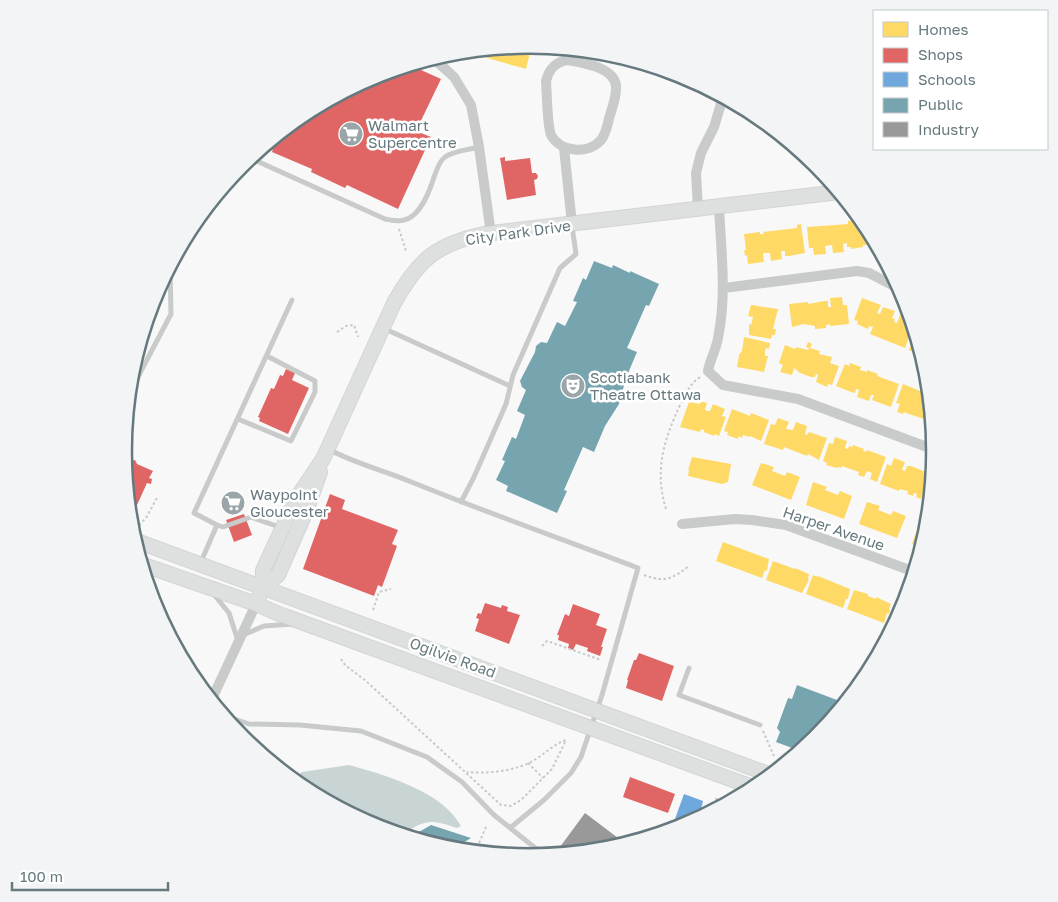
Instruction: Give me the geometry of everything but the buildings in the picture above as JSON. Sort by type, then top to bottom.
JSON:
[{"type":"main road","name":"City Park Drive","points":[[256,604],[263,587],[264,570],[296,499],[325,454],[403,287],[432,253],[447,244],[462,239],[492,234],[831,193]]},
{"type":"main road","name":"City Park Drive","points":[[263,587],[278,575],[307,509],[325,454]]},
{"type":"main road","name":"Ogilvie Road","points":[[142,543],[763,772]]},
{"type":"main road","name":"Ogilvie Road","points":[[149,567],[256,604],[591,729],[745,784]]},
{"type":"street","points":[[561,146],[584,149],[595,145],[603,136],[614,99],[616,83],[607,72],[574,61],[563,61],[554,65],[548,73],[546,81],[550,131],[561,146],[572,224]]},
{"type":"street","points":[[440,64],[454,77],[471,105],[492,234]]},
{"type":"street","points":[[698,210],[696,173],[701,153],[714,128],[721,103]]},
{"type":"street","points":[[719,206],[724,288],[718,340],[709,366],[723,385],[798,399],[926,447]]},
{"type":"street","points":[[724,288],[857,271],[869,273],[889,283]]},
{"type":"street","name":"Harper Avenue","points":[[682,524],[735,519],[786,525],[908,570]]},
{"type":"street","name":"City Park Drive","points":[[214,694],[256,604]]},
{"type":"lane","points":[[257,161],[385,219],[396,221],[406,220],[420,208],[443,158],[454,152],[479,147]]},
{"type":"lane","points":[[461,502],[506,404],[510,386],[560,268],[576,254],[572,224]]},
{"type":"lane","points":[[139,376],[171,314],[170,281]]},
{"type":"lane","points":[[283,529],[251,517],[223,527],[194,513],[292,300]]},
{"type":"lane","points":[[383,328],[510,386]]},
{"type":"lane","points":[[238,418],[291,441],[315,392],[316,381],[267,356]]},
{"type":"lane","points":[[325,454],[389,473],[638,568],[598,710],[580,757],[570,773],[544,800],[510,828]]},
{"type":"lane","points":[[200,564],[216,525]]},
{"type":"lane","points":[[208,588],[229,613],[240,639],[264,626],[305,623]]},
{"type":"lane","points":[[688,668],[679,696],[760,725]]},
{"type":"lane","points":[[236,720],[249,724],[300,725],[361,731],[427,757],[462,782],[494,815],[534,848]]},
{"type":"path","points":[[399,228],[406,251]]},
{"type":"path","points":[[337,332],[346,326],[354,325],[358,337]]},
{"type":"path","points":[[666,509],[660,474],[663,446],[691,383],[709,366]]},
{"type":"path","points":[[139,525],[146,518],[158,496]]},
{"type":"path","points":[[644,575],[656,580],[670,579],[689,566]]},
{"type":"path","points":[[373,610],[379,592],[391,589]]},
{"type":"path","points":[[542,646],[547,641],[601,660]]},
{"type":"path","points":[[341,659],[344,665],[366,681],[501,805],[511,806],[521,800],[552,769],[566,740],[557,743],[535,760],[528,763],[506,770],[482,774],[467,772]]},
{"type":"path","points":[[760,725],[774,756]]},
{"type":"path","points":[[528,763],[543,778]]},
{"type":"path","points":[[716,801],[717,796]]},
{"type":"path","points":[[478,845],[486,826]]},
{"type":"shaded area","points":[[349,765],[395,779],[427,794],[441,803],[461,826],[457,828],[442,823],[429,822],[410,830],[401,827],[377,818],[330,795],[299,774],[302,772]]},
{"type":"place","name":"Walmart Supercentre","points":[[351,134]]},
{"type":"place","name":"Scotiabank Theatre Ottawa","points":[[573,386]]},
{"type":"place","name":"Waypoint Gloucester","points":[[233,503]]}]
